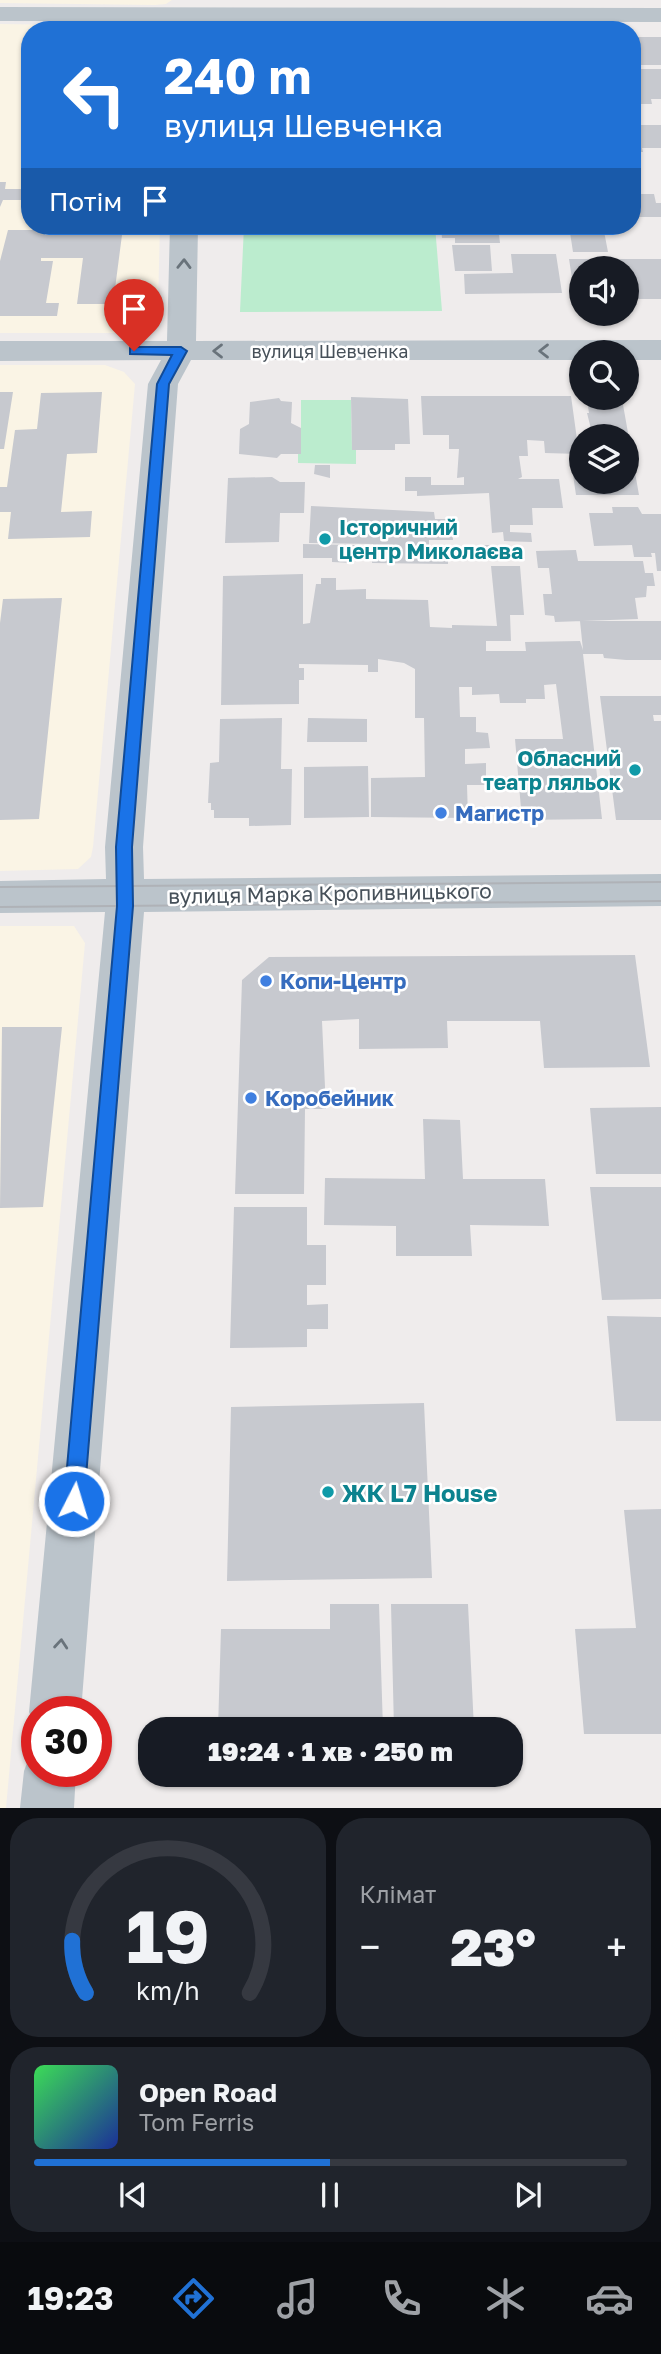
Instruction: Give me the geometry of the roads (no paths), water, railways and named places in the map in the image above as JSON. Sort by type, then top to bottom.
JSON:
[{"type":"street","points":[[0,14],[661,15]]},
{"type":"street","points":[[56,1696],[125,896],[124,847],[163,384],[181,351],[184,235]]},
{"type":"street","name":"вулиця Шевченка","points":[[0,351],[661,350]]},
{"type":"street","name":"вулиця Марка Кропивницького","points":[[0,897],[661,890]]},
{"type":"street","points":[[47,1808],[49,1787]]},
{"type":"tram line","points":[[0,887],[661,882]]},
{"type":"tram line","points":[[0,907],[661,901]]},
{"type":"place","name":"Історичний центр Миколаєва","points":[[325,539]]},
{"type":"place","name":"Обласний театр ляльок","points":[[635,770]]},
{"type":"place","name":"Магистр","points":[[441,813]]},
{"type":"place","name":"Копи-Центр","points":[[266,981]]},
{"type":"place","name":"Коробейник","points":[[251,1098]]},
{"type":"place","name":"ЖК L7 House","points":[[328,1492]]}]
